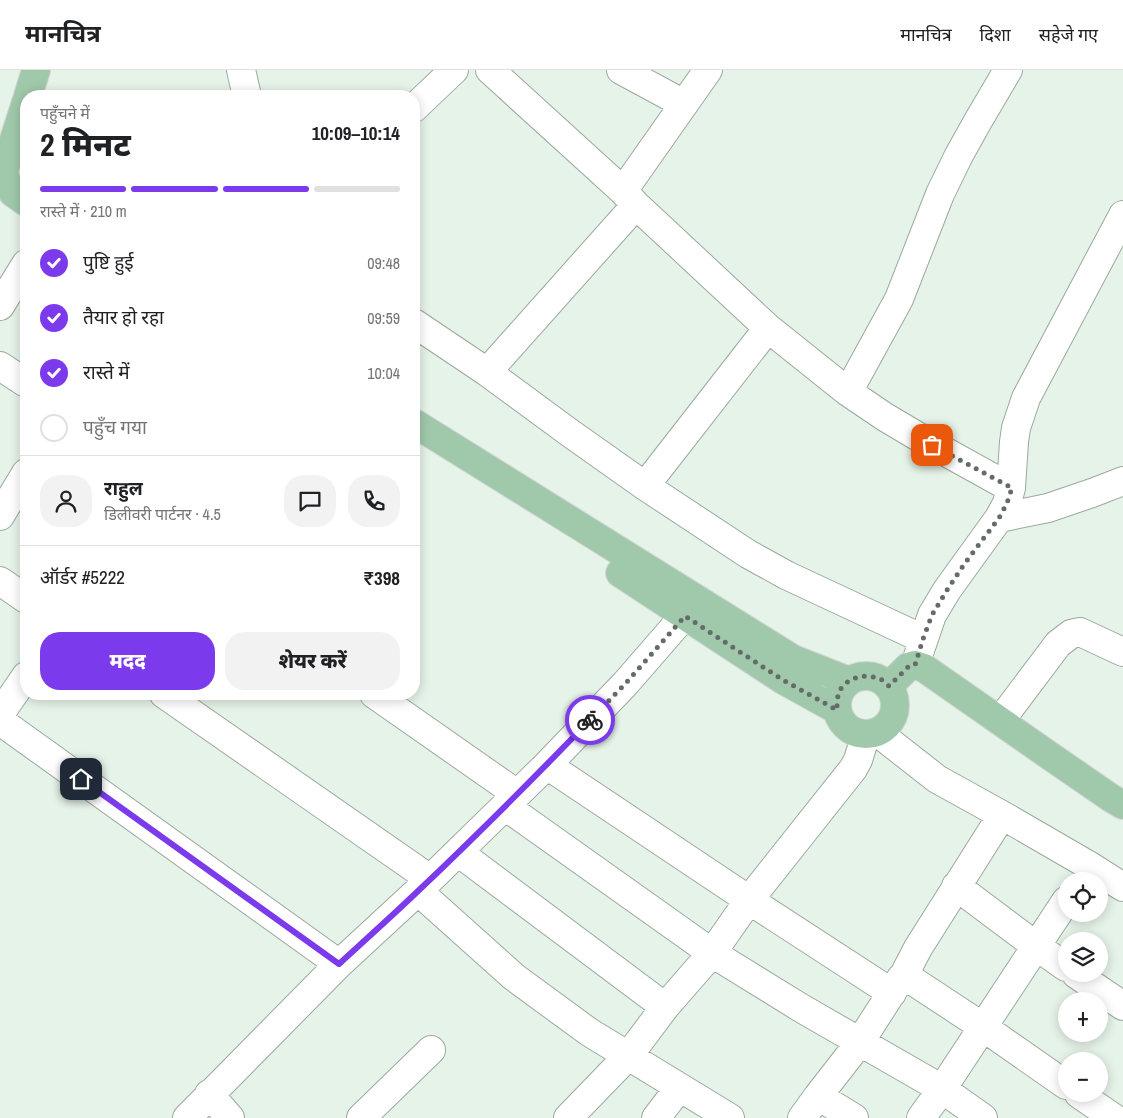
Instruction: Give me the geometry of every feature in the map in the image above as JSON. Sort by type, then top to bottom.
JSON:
[{"type":"main road","points":[[30,90],[36,70]]},
{"type":"main road","points":[[20,129],[10,175],[13,193],[20,198]]},
{"type":"main road","points":[[420,427],[691,608],[783,680],[837,710]]},
{"type":"main road","points":[[420,449],[608,565],[793,659],[849,681]]},
{"type":"main road","points":[[889,686],[908,667],[915,665],[924,668],[1123,805]]},
{"type":"main road","points":[[866,675],[881,679],[889,686],[895,699],[895,708],[888,724],[884,728],[862,734],[850,730],[842,722],[837,710],[837,700],[840,690],[849,681],[866,675]]},
{"type":"street","points":[[241,70],[246,90]]},
{"type":"street","points":[[420,102],[454,70]]},
{"type":"street","points":[[490,70],[768,328],[848,392],[885,417],[1012,488]]},
{"type":"street","points":[[621,70],[684,104]]},
{"type":"street","points":[[487,372],[629,198],[684,104],[708,70]]},
{"type":"street","points":[[848,392],[899,299],[940,194],[978,121],[1008,70]]},
{"type":"street","points":[[915,665],[932,615],[947,590],[999,518],[1007,503],[1012,488],[1015,435],[1026,398],[1123,215]]},
{"type":"street","points":[[0,306],[20,274]]},
{"type":"street","points":[[420,327],[487,372],[645,486],[748,554],[923,639]]},
{"type":"street","points":[[645,486],[768,328]]},
{"type":"street","points":[[0,366],[20,379]]},
{"type":"street","points":[[999,518],[1048,508],[1092,494],[1123,481]]},
{"type":"street","points":[[0,516],[20,483]]},
{"type":"street","points":[[0,581],[20,594]]},
{"type":"street","points":[[187,1118],[339,964],[424,885],[546,765],[625,684],[691,608]]},
{"type":"street","points":[[1000,722],[1058,644],[1071,634],[1080,632],[1123,652]]},
{"type":"street","points":[[0,714],[20,685]]},
{"type":"street","points":[[172,700],[424,885],[514,977],[589,1032],[730,1118]]},
{"type":"street","points":[[382,700],[712,953],[801,1008],[942,1089],[983,1118]]},
{"type":"street","points":[[0,722],[339,964]]},
{"type":"street","points":[[568,1118],[629,1055],[665,1007],[712,953],[749,900],[853,769],[871,733],[937,779],[1002,815],[1082,872]]},
{"type":"street","points":[[546,765],[749,900],[898,984],[983,1027],[1058,1079]]},
{"type":"street","points":[[802,1118],[860,1042],[1002,815]]},
{"type":"street","points":[[458,852],[665,1007]]},
{"type":"street","points":[[1108,882],[1123,887]]},
{"type":"street","points":[[956,886],[1058,961]]},
{"type":"street","points":[[920,1118],[942,1089],[1058,913]]},
{"type":"street","points":[[1088,982],[1123,1006]]},
{"type":"street","points":[[361,1118],[431,1050]]},
{"type":"street","points":[[656,1118],[679,1088]]},
{"type":"street","points":[[209,1094],[230,1118]]},
{"type":"street","points":[[818,1096],[854,1118]]},
{"type":"street","points":[[1094,1102],[1115,1113]]},
{"type":"way so far","points":[[590,720],[625,684],[685,616],[783,680],[837,710],[840,690],[849,681],[866,675],[881,679],[889,686],[908,667],[915,665],[932,615],[965,563],[999,518],[1012,488],[932,445]]},
{"type":"route","points":[[81,779],[339,964],[418,891],[590,720]]}]
